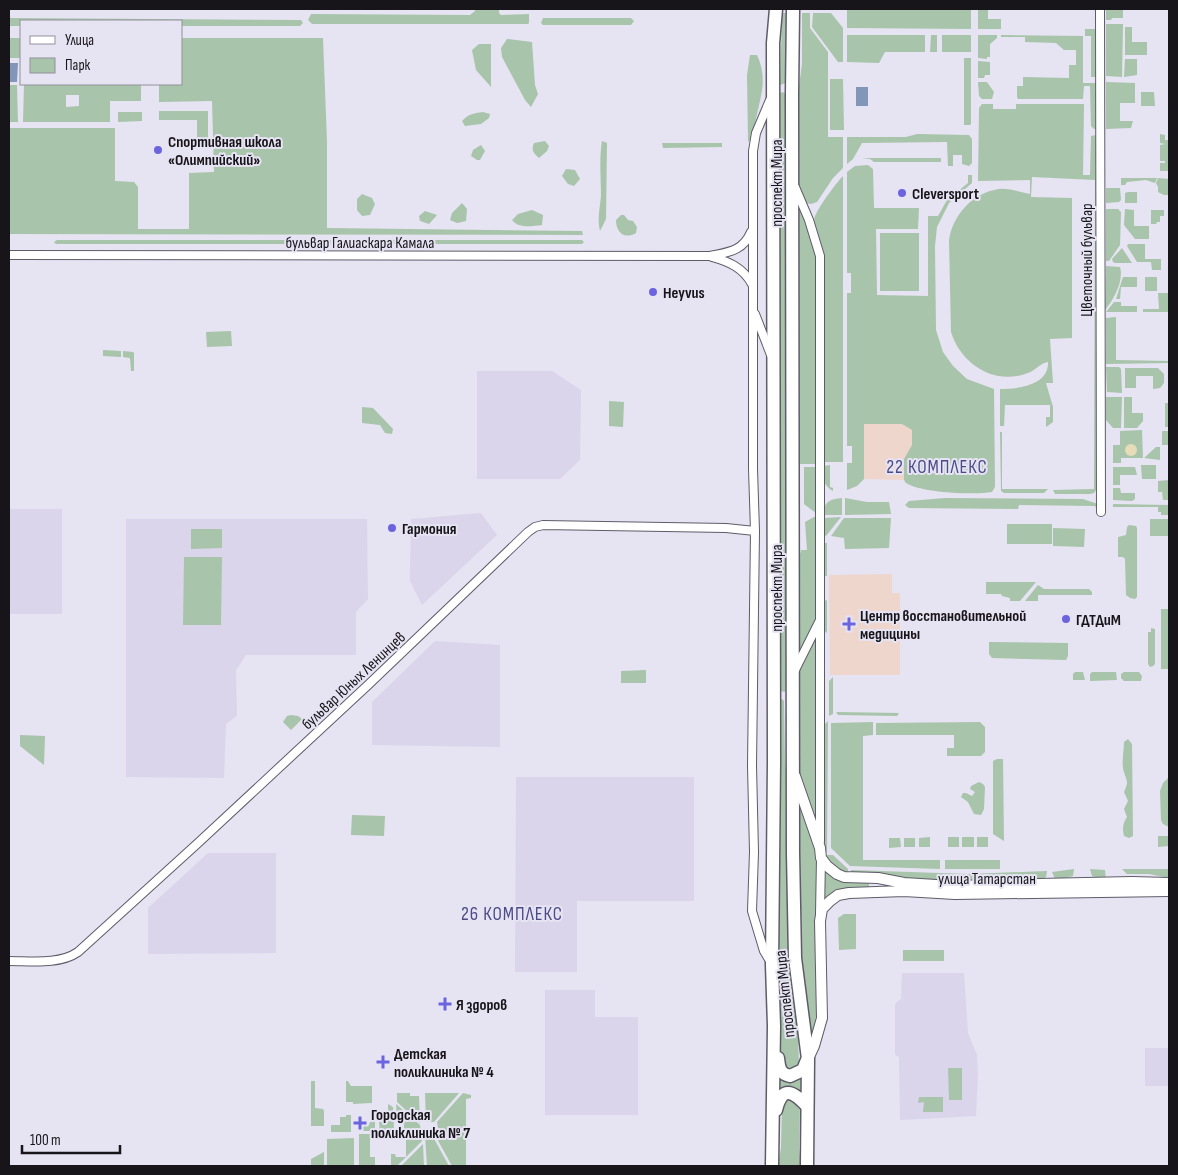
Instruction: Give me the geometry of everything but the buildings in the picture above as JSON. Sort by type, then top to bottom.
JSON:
[{"type":"main road","name":"проспект Мира","points":[[772,1166],[774,703],[772,96],[776,9]]},
{"type":"main road","name":"проспект Мира","points":[[794,10],[792,94],[795,958],[808,1058],[807,1166]]},
{"type":"main road","points":[[772,96],[781,88],[785,88],[792,94]]},
{"type":"main road","points":[[774,703],[776,698],[783,695],[790,698],[793,704]]},
{"type":"main road","points":[[774,1026],[779,1069],[782,1073],[790,1076],[795,1075],[803,1070],[808,1058]]},
{"type":"main road","points":[[773,1119],[779,1098],[783,1094],[794,1093],[807,1106]]},
{"type":"street","name":"Цветочный бульвар","points":[[1100,9],[1101,512]]},
{"type":"street","points":[[772,96],[760,120],[754,142],[752,284],[755,531],[752,756],[754,852],[752,911],[764,951],[772,965]]},
{"type":"street","points":[[793,182],[820,256],[820,920],[822,1018],[814,1046],[808,1058]]},
{"type":"street","points":[[710,256],[729,252],[744,245],[753,228]]},
{"type":"street","name":"бульвар Галиаскара Камала","points":[[9,255],[710,256]]},
{"type":"street","points":[[710,256],[725,260],[744,271],[752,284]]},
{"type":"street","points":[[753,310],[773,361]]},
{"type":"street","name":"бульвар Юных Ленинцев","points":[[9,961],[53,961],[70,957],[78,952],[198,844],[535,527],[543,525],[726,528],[755,531]]},
{"type":"street","points":[[793,674],[820,620]]},
{"type":"street","points":[[793,771],[821,853]]},
{"type":"street","name":"улица Татарстан","points":[[821,853],[832,871],[844,877],[878,878],[904,883],[952,886],[1132,882],[1169,883]]},
{"type":"street","points":[[877,892],[873,884],[878,878]]},
{"type":"street","name":"улица Татарстан","points":[[820,920],[822,910],[830,901],[838,895],[849,893],[904,891],[955,894],[1169,891]]},
{"type":"shaded area","points":[[477,371],[552,371],[581,390],[580,460],[560,479],[477,479]]},
{"type":"shaded area","points":[[864,424],[902,424],[912,429],[912,445],[904,459],[904,480],[864,479]]},
{"type":"shaded area","points":[[9,509],[62,509],[62,614],[9,614]]},
{"type":"shaded area","points":[[481,513],[497,535],[422,605],[410,581],[411,519]]},
{"type":"shaded area","points":[[126,519],[367,519],[368,599],[356,612],[356,655],[246,655],[236,670],[237,716],[226,724],[224,778],[126,777]]},
{"type":"shaded area","points":[[892,574],[892,593],[900,593],[900,675],[830,675],[829,575]]},
{"type":"shaded area","points":[[435,641],[500,645],[500,747],[372,745],[372,702]]},
{"type":"shaded area","points":[[516,777],[694,777],[694,901],[577,901],[577,972],[515,972]]},
{"type":"shaded area","points":[[208,853],[276,853],[276,953],[148,954],[148,908]]},
{"type":"shaded area","points":[[1169,956],[1169,1086],[1145,1086],[1145,1048],[1168,1048]]},
{"type":"shaded area","points":[[902,973],[964,973],[968,1033],[977,1055],[976,1116],[900,1120],[899,1057],[895,1055],[895,1005],[901,999]]},
{"type":"shaded area","points":[[545,990],[595,990],[595,1017],[638,1017],[638,1115],[545,1115]]},
{"type":"green space","points":[[475,9],[499,9],[501,15],[529,14],[529,23],[312,24],[308,20],[311,14],[470,15]]},
{"type":"green space","points":[[847,9],[971,9],[971,29],[847,28]]},
{"type":"green space","points":[[978,9],[988,9],[988,19],[1001,19],[1001,29],[978,29]]},
{"type":"green space","points":[[1106,9],[1123,9],[1123,18],[1106,20]]},
{"type":"green space","points":[[782,13],[788,13],[786,83],[780,85]]},
{"type":"green space","points":[[802,13],[810,13],[810,28],[828,52],[828,137],[843,137],[843,168],[833,178],[817,202],[811,204],[806,203],[798,184],[798,94],[802,64]]},
{"type":"green space","points":[[813,13],[831,13],[843,28],[843,62],[838,62],[812,27]]},
{"type":"green space","points":[[9,18],[301,20],[303,23],[300,26],[182,26],[182,20],[20,20],[20,26],[9,26]]},
{"type":"green space","points":[[543,18],[631,18],[634,21],[631,25],[543,25],[541,23]]},
{"type":"green space","points":[[1106,24],[1123,24],[1122,77],[1106,76]]},
{"type":"green space","points":[[1125,27],[1132,27],[1132,42],[1147,42],[1147,55],[1125,55]]},
{"type":"green space","points":[[1085,29],[1097,29],[1097,77],[1091,77],[1091,36],[1085,36]]},
{"type":"green space","points":[[847,35],[925,35],[925,52],[885,52],[879,63],[847,62]]},
{"type":"green space","points":[[931,35],[937,35],[937,52],[930,52]]},
{"type":"green space","points":[[942,35],[971,35],[971,52],[942,52]]},
{"type":"green space","points":[[978,35],[997,35],[997,38],[990,44],[990,57],[987,57],[987,59],[978,58]]},
{"type":"green space","points":[[1001,35],[1083,36],[1083,83],[1097,83],[1096,129],[1091,126],[1090,86],[1084,86],[1083,99],[1018,99],[1017,97],[1017,86],[1023,86],[1023,77],[1069,78],[1069,65],[1076,65],[1076,50],[1064,50],[1056,43],[1025,42],[1025,37],[1001,37]]},
{"type":"green space","points":[[9,38],[20,38],[20,58],[9,58]]},
{"type":"green space","points":[[182,38],[323,38],[327,142],[327,228],[582,231],[583,235],[9,234],[9,128],[115,128],[115,181],[134,182],[138,187],[138,229],[189,229],[189,173],[214,172],[212,101],[159,102],[159,85],[182,85]]},
{"type":"green space","points":[[507,39],[532,42],[535,85],[538,94],[531,107],[525,100],[502,57],[501,48]]},
{"type":"green space","points":[[479,44],[491,44],[491,87],[476,70],[472,50]]},
{"type":"green space","points":[[750,55],[757,55],[762,70],[763,85],[753,137],[748,142],[747,75]]},
{"type":"green space","points":[[964,58],[971,58],[970,125],[964,125]]},
{"type":"green space","points":[[1125,59],[1137,59],[1137,75],[1124,77]]},
{"type":"green space","points":[[978,61],[990,62],[990,75],[978,78]]},
{"type":"green space","points":[[830,79],[843,79],[844,130],[830,130]]},
{"type":"green space","points":[[978,82],[987,82],[994,92],[992,99],[982,99],[979,96]]},
{"type":"green space","points":[[1106,82],[1135,83],[1135,103],[1120,103],[1120,121],[1133,121],[1131,128],[1106,129]]},
{"type":"green space","points":[[9,85],[17,85],[18,122],[9,122]]},
{"type":"green space","points":[[24,85],[141,85],[141,101],[110,101],[110,122],[23,122]],"holes":[[[66,95],[79,95],[79,106],[66,107]]]},
{"type":"green space","points":[[783,92],[785,94],[785,142],[788,169],[788,692],[778,691],[778,148],[780,93]]},
{"type":"green space","points":[[1141,92],[1154,92],[1155,106],[1141,106]]},
{"type":"green space","points":[[982,104],[993,104],[993,109],[1016,109],[1016,104],[1084,104],[1083,175],[1090,175],[1091,136],[1096,135],[1096,490],[1094,493],[1055,494],[1053,490],[1094,489],[1095,180],[1032,177],[1031,197],[1072,198],[1072,338],[1050,339],[1053,383],[1046,383],[1053,407],[1053,422],[1046,427],[1046,417],[1050,417],[1050,405],[1005,405],[1004,426],[1000,426],[1000,389],[1023,387],[1038,381],[1047,370],[1048,362],[1028,373],[1015,376],[1003,377],[991,374],[980,369],[962,354],[951,332],[949,240],[959,214],[972,200],[989,191],[1007,189],[1030,194],[1030,180],[978,181],[979,108]]},
{"type":"green space","points":[[159,111],[208,111],[208,138],[197,138],[197,120],[159,120]]},
{"type":"green space","points":[[118,112],[142,112],[142,121],[118,122]]},
{"type":"green space","points":[[483,112],[490,114],[489,118],[481,124],[465,126],[462,121],[469,115]]},
{"type":"green space","points":[[917,134],[969,135],[972,139],[972,163],[969,166],[962,164],[962,155],[953,155],[953,166],[948,166],[947,142],[862,143],[853,159],[847,164],[847,137],[906,137]]},
{"type":"green space","points":[[1160,134],[1165,135],[1165,140],[1169,140],[1169,171],[1160,171],[1160,163],[1165,163],[1165,161],[1160,161],[1160,145],[1165,144],[1160,143]]},
{"type":"green space","points":[[545,141],[549,146],[547,151],[539,158],[533,151],[533,145],[534,143]]},
{"type":"green space","points":[[602,141],[607,143],[606,219],[600,231],[600,162]]},
{"type":"green space","points":[[662,143],[722,143],[722,147],[663,148]]},
{"type":"green space","points":[[481,145],[485,151],[480,160],[477,160],[471,156],[473,150]]},
{"type":"green space","points":[[862,158],[941,158],[941,162],[874,162],[870,159]]},
{"type":"green space","points":[[868,165],[873,169],[874,208],[919,208],[918,229],[876,229],[877,295],[928,296],[928,216],[938,216],[947,200],[968,183],[968,175],[972,175],[972,183],[949,203],[937,227],[935,246],[936,330],[943,352],[953,366],[967,379],[994,389],[995,487],[992,492],[935,491],[906,483],[904,480],[904,459],[912,445],[912,430],[902,424],[864,424],[864,479],[857,486],[847,490],[847,463],[852,463],[852,446],[847,446],[847,293],[851,293],[851,273],[847,273],[847,172],[855,166]]},
{"type":"green space","points":[[566,169],[575,170],[580,179],[574,186],[568,184],[562,176]]},
{"type":"green space","points":[[843,176],[843,462],[823,462],[822,255],[814,223],[815,216],[822,204]]},
{"type":"green space","points":[[1121,178],[1157,178],[1155,183],[1146,180],[1127,182],[1125,185],[1121,185]]},
{"type":"green space","points":[[1158,178],[1169,179],[1169,195],[1158,192],[1156,183]]},
{"type":"green space","points":[[1106,188],[1120,188],[1121,200],[1119,202],[1106,203]]},
{"type":"green space","points":[[1137,192],[1137,203],[1125,203],[1125,193]]},
{"type":"green space","points":[[362,194],[372,198],[375,204],[370,215],[362,216],[357,210],[357,199]]},
{"type":"green space","points":[[462,203],[467,209],[466,221],[457,223],[450,220],[452,213]]},
{"type":"green space","points":[[798,203],[816,251],[817,464],[798,464]]},
{"type":"green space","points":[[1106,209],[1118,209],[1121,212],[1120,245],[1109,261],[1106,261]]},
{"type":"green space","points":[[1125,209],[1134,210],[1134,226],[1149,226],[1149,239],[1135,239],[1124,225]]},
{"type":"green space","points":[[532,210],[543,215],[542,225],[522,226],[512,220],[518,214]]},
{"type":"green space","points":[[1151,210],[1164,210],[1164,216],[1160,216],[1160,222],[1151,224]]},
{"type":"green space","points":[[425,211],[437,215],[429,224],[420,221],[419,216]]},
{"type":"green space","points":[[621,215],[633,221],[637,227],[636,233],[628,236],[619,231],[616,220]]},
{"type":"green space","points":[[880,233],[919,233],[919,291],[880,291]]},
{"type":"green space","points":[[57,240],[582,240],[584,242],[582,244],[56,244],[54,242]]},
{"type":"green space","points":[[1128,244],[1145,244],[1145,259],[1161,259],[1161,270],[1152,270],[1151,262],[1137,262],[1127,246]]},
{"type":"green space","points":[[1122,248],[1132,263],[1113,262],[1112,259]]},
{"type":"green space","points":[[1106,266],[1120,267],[1121,278],[1112,301],[1105,310]]},
{"type":"green space","points":[[1123,277],[1137,277],[1137,287],[1121,287],[1120,299],[1116,299]]},
{"type":"green space","points":[[1145,277],[1157,277],[1157,291],[1145,291]]},
{"type":"green space","points":[[1158,293],[1169,293],[1169,312],[1143,312],[1143,309],[1159,309]]},
{"type":"green space","points":[[1114,302],[1121,302],[1121,306],[1137,306],[1137,312],[1106,312]]},
{"type":"green space","points":[[1116,317],[1116,360],[1169,361],[1169,363],[1106,364],[1106,318]]},
{"type":"green space","points":[[231,331],[232,346],[207,347],[206,332]]},
{"type":"green space","points":[[103,350],[121,351],[121,357],[103,356]]},
{"type":"green space","points":[[123,351],[134,353],[134,371],[131,371],[130,358],[123,357]]},
{"type":"green space","points":[[1106,367],[1119,367],[1121,369],[1122,393],[1107,392]]},
{"type":"green space","points":[[1125,368],[1158,368],[1164,374],[1164,383],[1160,388],[1153,389],[1153,376],[1136,376],[1136,388],[1125,388]]},
{"type":"green space","points":[[1106,397],[1122,397],[1121,428],[1113,428],[1106,420]]},
{"type":"green space","points":[[1124,397],[1132,397],[1132,413],[1143,413],[1143,421],[1137,428],[1124,428]]},
{"type":"green space","points":[[609,401],[624,402],[623,427],[609,426]]},
{"type":"green space","points":[[1165,403],[1169,403],[1169,427],[1165,427]]},
{"type":"green space","points":[[362,407],[373,408],[393,429],[392,434],[385,433],[380,425],[362,423]]},
{"type":"green space","points":[[1142,430],[1143,458],[1121,458],[1121,463],[1113,463],[1113,445],[1120,445],[1120,431]]},
{"type":"green space","points":[[1162,431],[1169,431],[1169,445],[1162,445]]},
{"type":"green space","points":[[1000,432],[1002,432],[1002,489],[1048,489],[1044,493],[1004,493],[1001,491]]},
{"type":"green space","points":[[1156,447],[1160,447],[1160,460],[1144,458]]},
{"type":"green space","points":[[830,465],[830,487],[833,488],[833,491],[829,489],[823,477],[823,466]]},
{"type":"green space","points":[[1141,465],[1156,465],[1156,479],[1142,479]]},
{"type":"green space","points":[[804,467],[817,467],[817,514],[804,504]]},
{"type":"green space","points":[[1113,467],[1135,467],[1137,475],[1120,475],[1120,485],[1113,485]]},
{"type":"green space","points":[[1169,480],[1169,500],[1163,500],[1162,492],[1158,492],[1158,481]]},
{"type":"green space","points":[[1113,488],[1120,488],[1121,493],[1135,493],[1135,499],[1132,501],[1113,500]]},
{"type":"green space","points":[[842,498],[842,515],[824,515],[828,502]]},
{"type":"green space","points":[[845,498],[867,502],[889,502],[891,514],[845,515]]},
{"type":"green space","points":[[945,498],[1083,499],[1098,504],[1098,510],[1095,506],[1019,505],[1018,509],[909,508],[905,505],[909,501]]},
{"type":"green space","points":[[1113,504],[1169,505],[1169,515],[1161,515],[1161,512],[1158,512],[1158,507],[1113,507]]},
{"type":"green space","points":[[817,517],[817,620],[798,656],[798,563],[801,550],[807,550],[805,522]]},
{"type":"green space","points":[[841,517],[826,536],[823,534],[824,518]]},
{"type":"green space","points":[[844,518],[891,518],[889,548],[845,549],[844,538],[831,536]]},
{"type":"green space","points":[[1150,519],[1169,519],[1169,536],[1150,536]]},
{"type":"green space","points":[[1007,524],[1052,524],[1052,544],[1007,544]]},
{"type":"green space","points":[[1129,525],[1136,526],[1137,528],[1137,597],[1135,599],[1126,595],[1125,559],[1118,557],[1118,537],[1126,535]]},
{"type":"green space","points":[[1053,528],[1085,529],[1084,547],[1053,546]]},
{"type":"green space","points":[[191,529],[222,529],[222,548],[191,549]]},
{"type":"green space","points":[[827,543],[827,576],[823,576],[823,545]]},
{"type":"green space","points":[[184,557],[222,557],[221,625],[183,625]]},
{"type":"green space","points":[[986,582],[1036,582],[1020,601],[1010,601],[1010,598],[1001,594],[986,594]]},
{"type":"green space","points":[[1038,585],[1044,589],[1089,589],[1092,595],[1038,595],[1038,601],[1025,601]]},
{"type":"green space","points":[[827,600],[827,633],[823,630],[824,601]]},
{"type":"green space","points":[[1161,609],[1169,609],[1169,669],[1161,669]]},
{"type":"green space","points":[[1151,628],[1155,629],[1155,664],[1150,667],[1148,664],[1148,632],[1151,632]]},
{"type":"green space","points":[[814,640],[817,641],[817,830],[799,779],[798,670]]},
{"type":"green space","points":[[989,642],[1068,643],[1068,656],[1066,660],[992,658],[989,654]]},
{"type":"green space","points":[[646,670],[646,683],[621,683],[621,671]]},
{"type":"green space","points":[[1075,672],[1083,672],[1085,680],[1073,680]]},
{"type":"green space","points":[[1092,672],[1116,672],[1117,680],[1090,681],[1090,674]]},
{"type":"green space","points":[[1124,672],[1139,672],[1142,676],[1141,681],[1124,681],[1121,678],[1121,674]]},
{"type":"green space","points":[[833,677],[833,714],[829,716],[829,681]]},
{"type":"green space","points":[[782,699],[784,701],[799,1064],[799,1068],[788,1072],[781,1063],[779,1004],[779,700]]},
{"type":"green space","points":[[836,712],[899,713],[897,716],[838,715]]},
{"type":"green space","points":[[291,715],[302,719],[291,730],[283,722],[287,716]]},
{"type":"green space","points":[[828,721],[827,852],[823,852],[823,726]]},
{"type":"green space","points":[[873,722],[873,735],[863,736],[863,860],[940,860],[940,869],[850,866],[831,848],[831,723]]},
{"type":"green space","points":[[980,722],[985,727],[985,752],[981,756],[947,756],[947,748],[954,748],[954,735],[876,735],[876,723]]},
{"type":"green space","points":[[20,735],[45,736],[44,765],[20,746]]},
{"type":"green space","points":[[1128,739],[1132,744],[1133,836],[1129,838],[1124,836],[1123,828],[1127,817],[1124,809],[1128,801],[1124,792],[1127,782],[1123,769],[1123,757],[1124,742]]},
{"type":"green space","points":[[1003,759],[1004,841],[993,834],[993,761]]},
{"type":"green space","points":[[1169,777],[1169,827],[1163,824],[1161,820],[1160,791],[1163,783]]},
{"type":"green space","points":[[979,782],[985,787],[984,809],[981,815],[974,814],[968,802],[961,797],[963,793],[972,796],[975,792],[970,789],[971,786]]},
{"type":"green space","points":[[799,798],[817,850],[817,1001],[812,1035],[804,991],[799,943]]},
{"type":"green space","points":[[352,815],[385,816],[384,836],[351,835]]},
{"type":"green space","points":[[1158,836],[1169,836],[1169,846],[1158,847]]},
{"type":"green space","points":[[930,837],[930,847],[919,847],[919,838]]},
{"type":"green space","points":[[948,837],[959,837],[959,847],[948,847]]},
{"type":"green space","points":[[962,837],[974,837],[974,847],[962,847]]},
{"type":"green space","points":[[977,837],[988,837],[988,847],[977,847]]},
{"type":"green space","points":[[889,838],[900,838],[901,847],[889,848]]},
{"type":"green space","points":[[904,838],[915,838],[915,847],[904,847]]},
{"type":"green space","points":[[824,855],[833,855],[848,869],[848,874],[837,869]]},
{"type":"green space","points":[[945,860],[1000,860],[1000,869],[945,869]]},
{"type":"green space","points":[[823,868],[869,881],[869,889],[822,903]]},
{"type":"green space","points":[[1074,869],[1073,876],[1059,880],[1055,879],[1052,872]]},
{"type":"green space","points":[[1090,869],[1105,870],[1106,880],[1092,876]]},
{"type":"green space","points":[[1122,869],[1169,869],[1169,878],[1149,874],[1127,874]]},
{"type":"green space","points":[[851,870],[969,874],[1047,871],[1046,877],[1042,879],[954,882],[851,874]]},
{"type":"green space","points":[[844,914],[856,914],[856,949],[839,950],[838,918]]},
{"type":"green space","points":[[903,950],[944,950],[944,961],[903,961]]},
{"type":"green space","points":[[948,1068],[962,1068],[962,1100],[949,1100]]},
{"type":"green space","points":[[778,1074],[802,1075],[804,1094],[794,1088],[778,1093]]},
{"type":"green space","points":[[311,1081],[315,1081],[315,1108],[323,1109],[324,1111],[324,1126],[311,1126]]},
{"type":"green space","points":[[346,1081],[351,1086],[372,1086],[372,1103],[353,1104],[353,1102],[346,1102]]},
{"type":"green space","points":[[397,1093],[410,1093],[410,1096],[419,1096],[420,1123],[397,1102]]},
{"type":"green space","points":[[425,1093],[459,1093],[434,1122],[426,1122]]},
{"type":"green space","points":[[463,1093],[471,1095],[471,1098],[466,1099],[466,1166],[452,1166],[435,1135],[439,1134],[437,1122]]},
{"type":"green space","points":[[787,1097],[800,1104],[799,1148],[801,1166],[778,1166],[781,1148],[782,1104]]},
{"type":"green space","points":[[919,1097],[943,1097],[943,1112],[923,1112],[924,1102],[918,1103]]},
{"type":"green space","points":[[388,1104],[393,1107],[394,1131],[404,1130],[404,1119],[397,1119],[396,1104],[420,1125],[422,1141],[406,1157],[406,1138],[400,1138],[400,1133],[380,1133],[379,1122],[388,1121]]},
{"type":"green space","points":[[346,1115],[351,1115],[351,1132],[331,1132],[331,1125],[340,1125],[340,1117],[346,1117]]},
{"type":"green space","points":[[370,1122],[375,1122],[375,1131],[361,1131],[361,1126],[369,1125]]},
{"type":"green space","points":[[359,1134],[370,1134],[370,1157],[375,1157],[375,1165],[391,1165],[391,1154],[395,1154],[396,1157],[406,1157],[397,1166],[359,1166]]},
{"type":"green space","points":[[425,1135],[432,1135],[449,1166],[427,1166]]},
{"type":"green space","points":[[354,1138],[354,1166],[327,1166],[327,1139]]},
{"type":"green space","points":[[423,1144],[424,1166],[401,1166]]},
{"type":"green space","points":[[324,1152],[324,1166],[311,1166],[311,1159]]},
{"type":"sand","points":[[1131,444],[1137,450],[1131,456],[1125,450]]},
{"type":"water","points":[[9,63],[18,63],[17,82],[9,82]]},
{"type":"water","points":[[856,87],[868,87],[868,106],[856,106]]},
{"type":"place","name":"Спортивная школа «Олимпийский»","points":[[158,150]]},
{"type":"place","name":"Cleversport","points":[[902,193]]},
{"type":"place","name":"Heyvus","points":[[653,292]]},
{"type":"place","name":"Гармония","points":[[392,528]]},
{"type":"place","name":"ГДТДиМ","points":[[1066,619]]},
{"type":"place","name":"Центр восстановительной медицины","points":[[849,624]]},
{"type":"place","name":"Я здоров","points":[[445,1004]]},
{"type":"place","name":"Детская поликлиника № 4","points":[[383,1062]]},
{"type":"place","name":"Городская поликлиника № 7","points":[[360,1123]]},
{"type":"district","name":"22 КОМПЛЕКС","points":[[937,466]]},
{"type":"district","name":"26 КОМПЛЕКС","points":[[512,913]]}]
